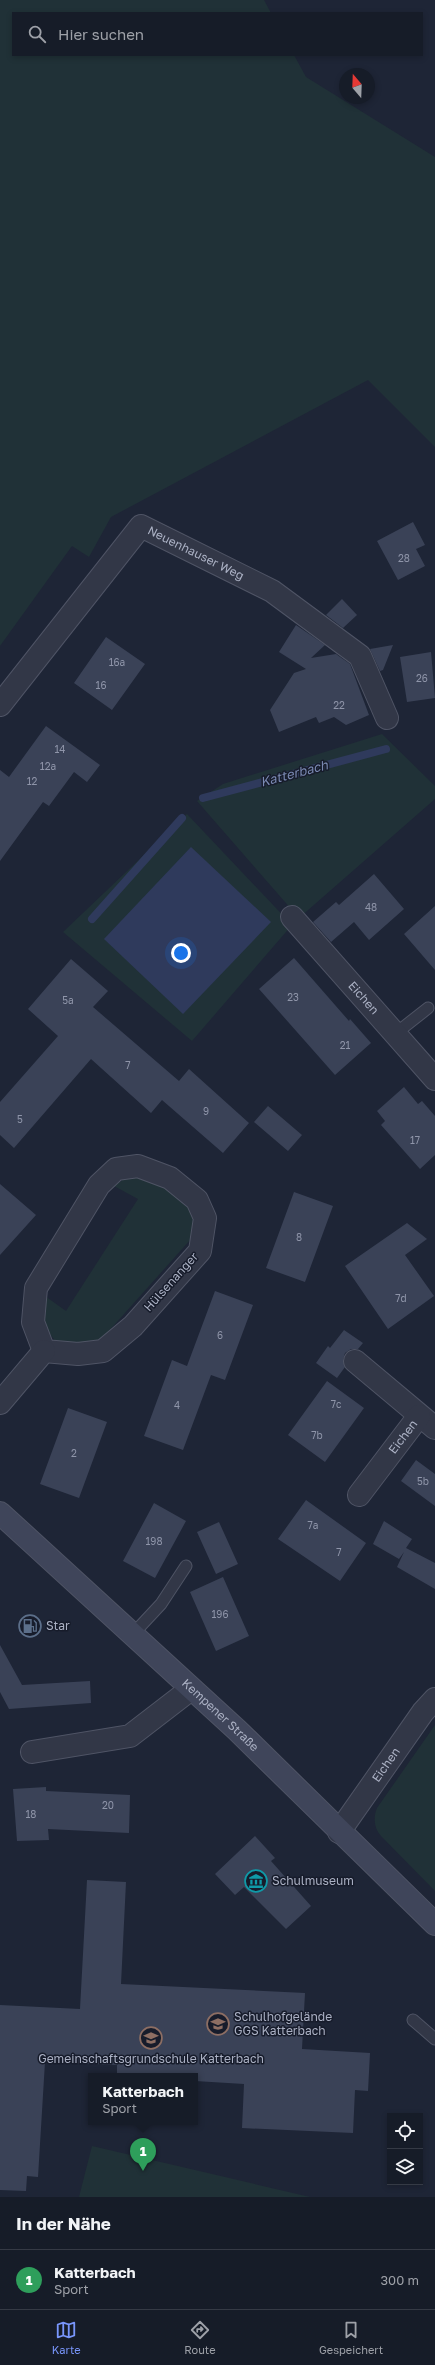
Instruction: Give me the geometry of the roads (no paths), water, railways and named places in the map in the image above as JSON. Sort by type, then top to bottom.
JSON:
[{"type":"main road","name":"Kempener Straße","points":[[0,1513],[237,1730],[339,1832],[435,1924]]},
{"type":"street","name":"Neuenhauser Weg","points":[[0,703],[142,526],[272,592],[360,656],[387,718]]},
{"type":"street","name":"Eichen","points":[[292,917],[435,1079]]},
{"type":"street","name":"Hülsenanger","points":[[138,1166],[170,1178],[197,1200],[205,1218],[200,1251],[133,1326],[103,1351],[78,1354],[44,1351],[33,1322],[36,1288],[99,1185],[116,1169],[138,1166]]},
{"type":"street","points":[[0,1403],[44,1351]]},
{"type":"street","name":"Eichen","points":[[355,1361],[427,1422],[358,1495]]},
{"type":"street","points":[[32,1752],[130,1736],[192,1689]]},
{"type":"street","name":"Eichen","points":[[339,1832],[423,1712],[435,1700]]},
{"type":"lane","points":[[395,1034],[428,1008]]},
{"type":"lane","points":[[133,1634],[161,1604],[186,1566]]},
{"type":"lane","points":[[414,2020],[435,2039]]},
{"type":"water","points":[[191,847],[271,922],[183,1014],[104,939]]},
{"type":"waterway","name":"Katterbach","points":[[203,798],[386,749]]},
{"type":"waterway","name":"Katterbach","points":[[92,919],[182,818]]},
{"type":"place","name":"Star","points":[[30,1626]]},
{"type":"place","name":"Schulmuseum","points":[[256,1881]]},
{"type":"place","name":"Schulhofgelände GGS Katterbach","points":[[218,2024]]},
{"type":"place","name":"Gemeinschaftsgrundschule Katterbach","points":[[151,2038]]},
{"type":"place","name":"Katterbach","points":[[143,2171]]}]
